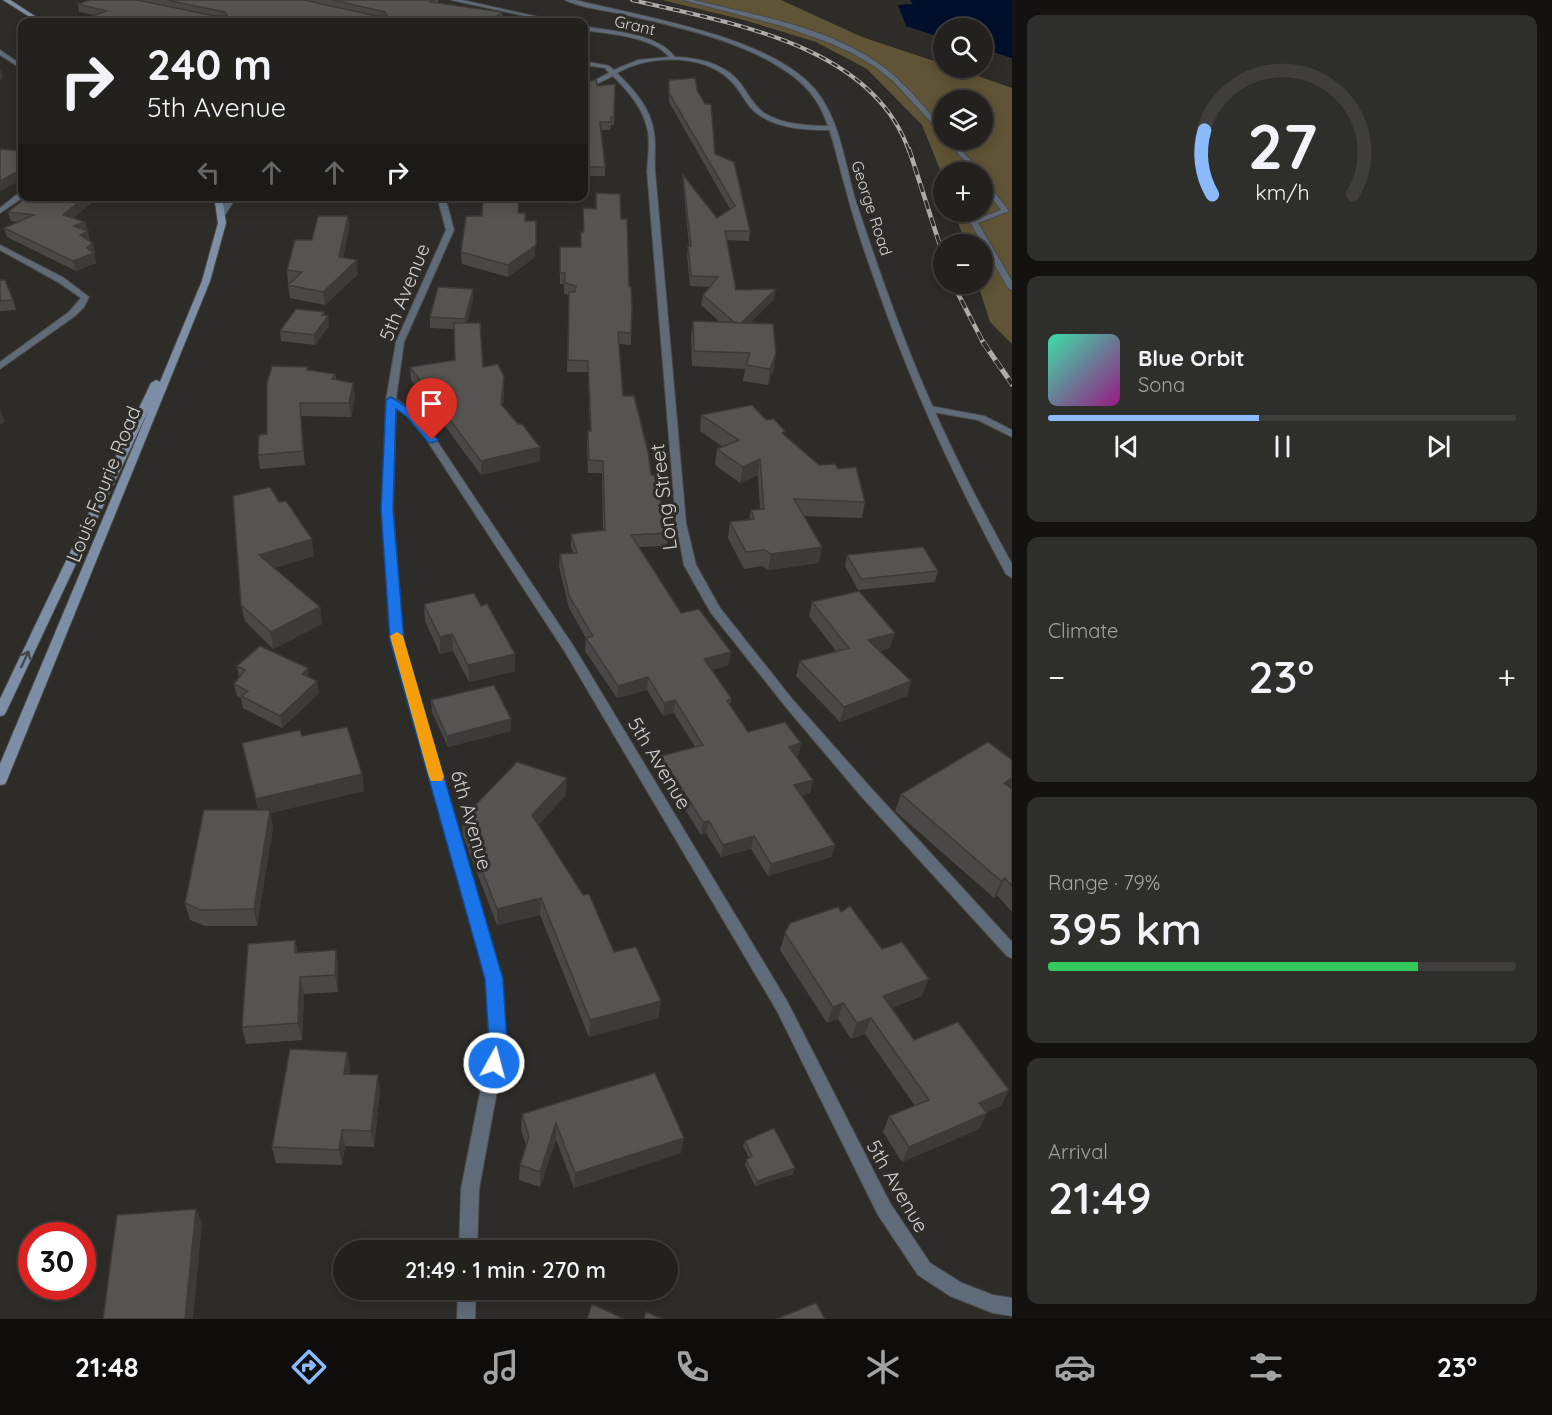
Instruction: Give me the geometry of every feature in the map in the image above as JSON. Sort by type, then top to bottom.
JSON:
[{"type":"main road","points":[[6,0],[35,18]]},
{"type":"main road","name":"Louis Fourie Road","points":[[0,780],[206,281],[222,223],[219,201]]},
{"type":"main road","points":[[0,712],[206,281]]},
{"type":"street","points":[[454,0],[539,18]]},
{"type":"street","name":"George Road","points":[[568,0],[728,42],[770,59],[805,82],[816,95],[831,129],[873,262],[906,354],[965,489],[1012,574]]},
{"type":"street","points":[[686,0],[804,31],[845,48],[877,65],[900,84],[933,122]]},
{"type":"street","name":"Grant","points":[[588,29],[654,43],[670,52],[673,59]]},
{"type":"street","points":[[0,52],[18,64]]},
{"type":"street","points":[[588,86],[640,62],[673,59],[699,63],[722,71],[736,82],[753,108],[770,119],[808,128],[831,129]]},
{"type":"street","points":[[0,62],[11,60]]},
{"type":"street","name":"Long Street","points":[[588,64],[607,67],[633,92],[641,105],[651,132],[651,171],[680,512],[690,565],[715,610],[789,703],[866,792],[1012,952]]},
{"type":"street","points":[[958,150],[969,162]]},
{"type":"street","points":[[993,194],[1005,212],[993,216]]},
{"type":"street","points":[[0,211],[18,198]]},
{"type":"street","points":[[222,213],[230,201]]},
{"type":"street","name":"5th Avenue","points":[[442,201],[450,230],[400,342],[391,400],[410,413],[432,440],[570,650],[782,1006],[884,1209],[924,1269],[956,1290],[993,1304],[1012,1308]]},
{"type":"street","points":[[974,222],[1012,288]]},
{"type":"street","points":[[0,247],[85,297],[81,305],[0,366]]},
{"type":"street","name":"6th Avenue","points":[[391,400],[387,509],[397,640],[494,979],[498,1042],[470,1189],[468,1240]]},
{"type":"street","points":[[930,409],[981,418],[1012,434]]},
{"type":"street","points":[[466,1319],[467,1300]]},
{"type":"shaded area","points":[[662,0],[781,0],[862,37],[933,61],[933,78],[984,78],[1012,88],[1012,344],[990,322],[981,294],[993,294],[993,234],[962,234],[958,222],[993,222],[993,162],[937,162],[922,125],[867,69],[816,42],[744,20]]},
{"type":"water","points":[[910,0],[1012,0],[1012,58],[993,52],[993,18],[933,18],[933,35],[906,26],[898,5],[913,4]]},
{"type":"building","points":[[90,0],[137,0],[215,16],[227,15],[225,12],[166,0],[304,0],[376,16],[387,15],[385,12],[333,0],[435,0],[430,2],[502,12],[497,16],[511,18],[95,18],[90,17],[106,11],[78,4]]},
{"type":"building","points":[[695,78],[697,90],[705,104],[711,104],[715,154],[734,162],[750,231],[725,231],[736,290],[776,289],[741,323],[734,322],[703,295],[718,277],[691,276],[688,246],[691,246],[683,175],[717,218],[735,206],[669,93],[669,80]]},
{"type":"building","points":[[596,79],[597,86],[615,84],[614,117],[611,117],[611,122],[600,122],[605,167],[588,167],[588,82]]},
{"type":"building","points":[[0,149],[18,151],[18,171],[0,181]]},
{"type":"building","points":[[596,193],[620,194],[621,219],[627,219],[632,308],[631,333],[618,332],[623,396],[634,396],[648,452],[651,475],[654,475],[669,533],[631,535],[681,613],[699,609],[731,652],[704,659],[731,698],[727,701],[748,732],[785,722],[801,743],[789,747],[813,780],[794,785],[835,845],[771,864],[754,836],[723,845],[709,821],[703,822],[661,756],[703,745],[675,700],[664,703],[648,677],[618,686],[586,638],[593,636],[569,596],[560,554],[577,553],[571,534],[605,530],[603,461],[589,460],[588,431],[591,431],[588,361],[568,360],[569,292],[575,292],[576,286],[565,283],[565,273],[560,273],[560,247],[581,247],[581,232],[584,232],[583,208],[596,209]]},
{"type":"building","points":[[22,201],[80,201],[63,215],[85,222],[74,226],[88,231],[80,235],[93,243],[87,248],[94,253],[73,261],[4,228],[34,215],[8,212]]},
{"type":"building","points":[[483,201],[519,201],[518,213],[525,213],[525,221],[536,221],[536,245],[508,265],[461,252],[466,216],[482,216]]},
{"type":"building","points":[[318,216],[348,216],[339,257],[357,260],[323,292],[288,285],[302,272],[287,270],[295,240],[312,240]]},
{"type":"building","points":[[0,280],[5,280],[13,300],[0,301]]},
{"type":"building","points":[[438,287],[473,289],[465,319],[430,317]]},
{"type":"building","points":[[296,309],[325,312],[322,315],[328,316],[314,335],[280,331]]},
{"type":"building","points":[[693,321],[773,324],[776,353],[770,369],[746,365],[750,353],[694,351]]},
{"type":"building","points":[[454,323],[480,323],[483,367],[498,364],[504,377],[501,404],[518,424],[522,424],[540,447],[481,461],[410,367],[455,360]]},
{"type":"building","points":[[272,366],[308,367],[307,370],[335,374],[332,379],[353,383],[349,403],[300,403],[303,451],[258,455],[259,435],[267,434],[267,383]]},
{"type":"building","points":[[752,405],[766,420],[774,419],[785,431],[782,433],[819,465],[835,464],[838,469],[856,467],[865,502],[794,499],[822,547],[771,554],[765,550],[746,552],[730,522],[754,519],[751,510],[764,509],[760,459],[743,467],[717,449],[739,440],[701,415]]},
{"type":"building","points":[[270,487],[279,502],[286,501],[312,539],[259,555],[320,607],[271,632],[241,605],[233,496]]},
{"type":"building","points":[[923,547],[938,571],[861,579],[847,555]]},
{"type":"building","points":[[859,591],[895,633],[868,640],[911,681],[844,707],[800,661],[849,648],[812,602]]},
{"type":"building","points":[[474,593],[481,606],[487,604],[515,654],[468,665],[452,634],[440,637],[424,604]]},
{"type":"building","points":[[260,646],[308,668],[302,674],[317,681],[280,716],[241,696],[248,691],[234,684],[245,670],[237,666]]},
{"type":"building","points":[[494,685],[511,719],[447,736],[431,700]]},
{"type":"building","points":[[347,727],[362,774],[256,799],[242,743],[300,730],[302,736]]},
{"type":"building","points":[[988,742],[1012,760],[1012,778],[1004,783],[1012,789],[1012,886],[1005,878],[1001,881],[901,794]]},
{"type":"building","points":[[517,762],[567,778],[532,815],[583,895],[589,894],[614,952],[636,947],[661,1001],[590,1020],[541,898],[497,909],[462,819]]},
{"type":"building","points":[[204,810],[270,810],[254,909],[201,910],[185,903]]},
{"type":"building","points":[[850,906],[882,949],[902,942],[929,979],[883,996],[914,1040],[958,1022],[1009,1090],[979,1103],[987,1113],[909,1147],[889,1116],[929,1100],[871,1018],[857,1023],[843,1003],[833,1007],[785,933],[790,923],[838,907],[841,912]]},
{"type":"building","points":[[295,940],[295,953],[336,950],[335,975],[300,977],[298,1023],[242,1027],[248,944]]},
{"type":"building","points":[[290,1049],[347,1052],[344,1074],[378,1075],[371,1131],[342,1130],[339,1150],[272,1147]]},
{"type":"building","points":[[655,1073],[684,1138],[575,1173],[556,1123],[540,1172],[520,1165],[529,1137],[522,1114]]},
{"type":"building","points":[[774,1128],[795,1168],[757,1181],[746,1160],[752,1156],[745,1141]]},
{"type":"building","points":[[196,1209],[185,1319],[103,1319],[117,1215]]},
{"type":"building","points":[[816,1303],[825,1319],[776,1319]]},
{"type":"building","points":[[592,1304],[624,1319],[587,1319]]},
{"type":"building","points":[[646,1312],[662,1319],[644,1319]]},
{"type":"railway","points":[[632,0],[753,30],[793,44],[831,62],[864,86],[890,115],[909,151]]},
{"type":"railway","points":[[909,149],[936,234]]},
{"type":"railway","points":[[958,294],[984,344]]},
{"type":"railway","points":[[983,342],[1012,384]]},
{"type":"slow traffic","points":[[397,636],[436,777]]},
{"type":"route","points":[[432,440],[410,413],[391,400],[387,509],[397,640],[494,979],[498,1042],[494,1063]]}]
